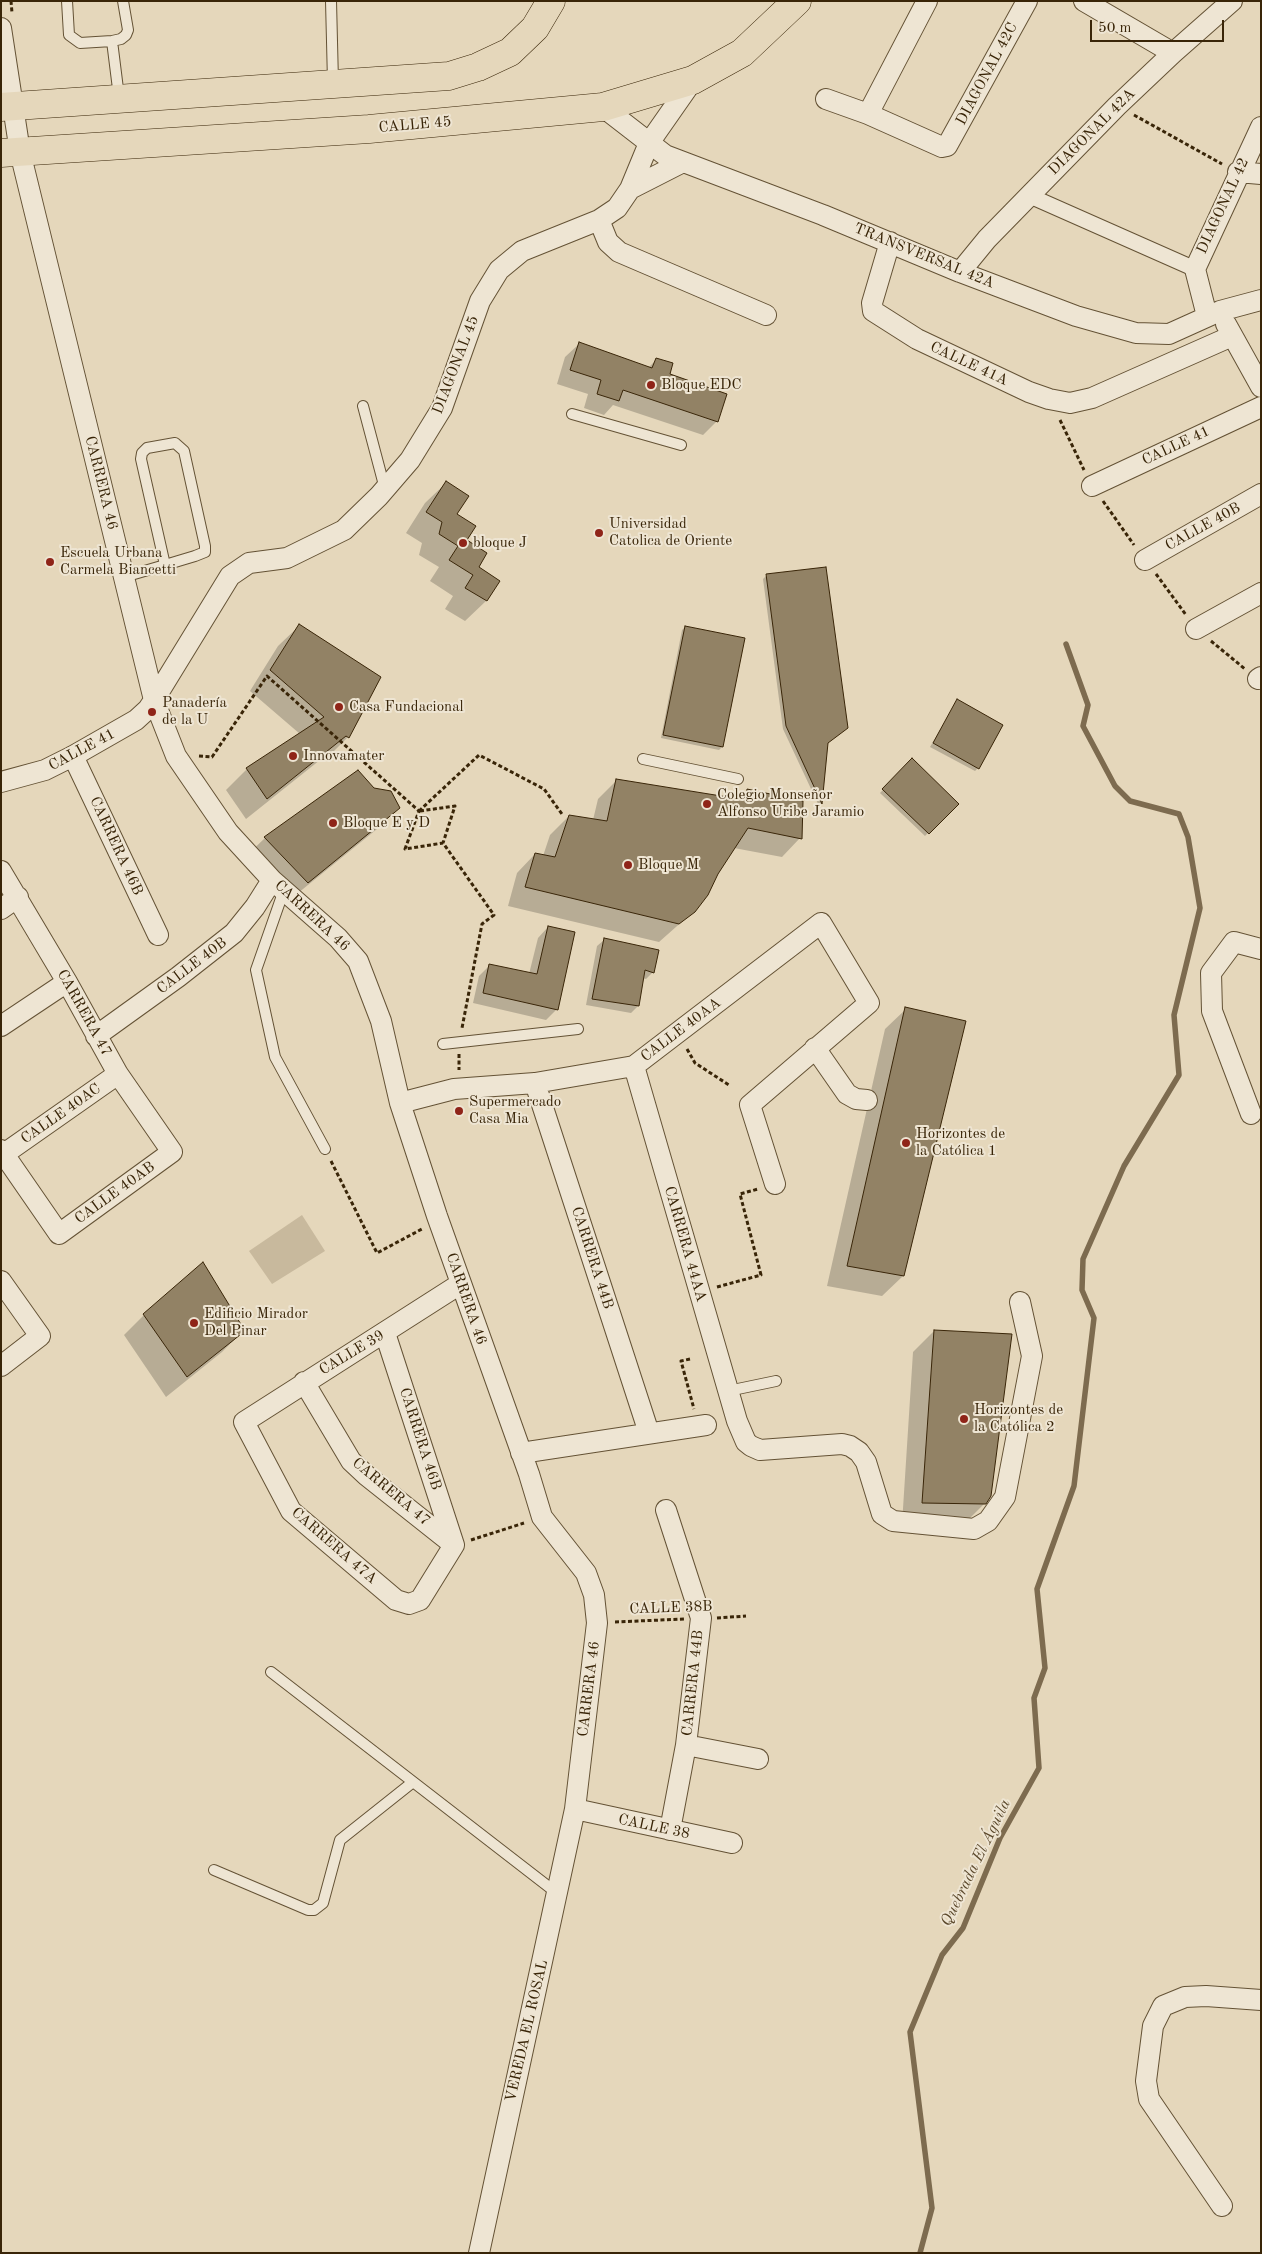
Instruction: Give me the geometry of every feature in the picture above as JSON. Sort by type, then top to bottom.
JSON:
[{"type":"main road","points":[[7,106],[449,76],[478,67],[510,52],[535,28],[551,1]]},
{"type":"main road","name":"CALLE 45","points":[[11,153],[369,129],[603,107],[693,80],[742,53],[797,1]]},
{"type":"street","points":[[826,99],[868,114],[927,1]]},
{"type":"street","name":"DIAGONAL 42C","points":[[868,114],[942,147],[947,146],[1027,1]]},
{"type":"street","points":[[1084,1],[1173,53]]},
{"type":"street","name":"DIAGONAL 42A","points":[[960,272],[987,239],[1117,106],[1232,1]]},
{"type":"street","name":"CARRERA 46","points":[[1,28],[11,153],[124,577],[154,700],[176,756],[228,832],[278,885],[338,938],[358,961],[381,1021],[400,1103],[460,1284],[542,1517],[586,1573],[594,1595],[597,1623],[575,1810]]},
{"type":"street","name":"DIAGONAL 45","points":[[154,700],[230,576],[250,563],[287,558],[344,530],[385,490],[410,460],[442,408],[480,302],[500,270],[522,251],[599,220],[617,208],[630,189],[648,143],[693,80]]},
{"type":"street","name":"TRANSVERSAL 42A","points":[[603,107],[665,155],[1076,316],[1136,333],[1169,334],[1213,314],[1261,300]]},
{"type":"street","name":"DIAGONAL 42","points":[[1261,127],[1238,172],[1194,269],[1213,314],[1232,336],[1261,387]]},
{"type":"street","name":"DIAGONAL 45","points":[[630,189],[683,162]]},
{"type":"street","points":[[1238,172],[1261,174]]},
{"type":"street","points":[[1030,196],[1194,269]]},
{"type":"street","points":[[599,220],[608,242],[619,252],[766,314]]},
{"type":"street","name":"CALLE 41A","points":[[890,242],[872,303],[873,311],[917,339],[1029,392],[1049,399],[1070,403],[1092,398],[1232,336]]},
{"type":"street","name":"CALLE 41","points":[[1092,486],[1261,407]]},
{"type":"street","name":"CALLE 40B","points":[[1145,560],[1261,494]]},
{"type":"street","points":[[1196,629],[1261,593]]},
{"type":"street","name":"CALLE 41","points":[[1,782],[44,770],[73,756],[136,720],[154,700]]},
{"type":"street","name":"CARRERA 46B","points":[[73,756],[158,935]]},
{"type":"street","name":"CARRERA 47","points":[[1,871],[67,982],[118,1074],[172,1152]]},
{"type":"street","name":"CALLE 40B","points":[[96,1036],[178,977],[234,933],[255,907],[278,885]]},
{"type":"street","points":[[1,909],[18,897]]},
{"type":"street","name":"CALLE 40AA","points":[[400,1103],[454,1089],[535,1083],[634,1066],[821,923],[868,1003],[816,1048]]},
{"type":"street","points":[[1251,1114],[1212,1011],[1211,973],[1234,942],[1261,949]]},
{"type":"street","points":[[1,1026],[67,982]]},
{"type":"street","points":[[775,1184],[750,1105],[816,1048],[848,1094],[856,1099],[868,1100]]},
{"type":"street","name":"CARRERA 44AA","points":[[634,1066],[737,1421],[746,1442],[751,1446],[760,1450],[842,1444],[850,1446],[859,1452],[866,1462],[882,1514],[893,1521],[974,1529],[988,1521],[1005,1497],[1032,1356],[1020,1302]]},
{"type":"street","name":"CALLE 40AC","points":[[3,1152],[118,1074]]},
{"type":"street","name":"CARRERA 44B","points":[[535,1083],[649,1433]]},
{"type":"street","name":"CALLE 40AB","points":[[3,1152],[59,1234],[172,1152]]},
{"type":"street","points":[[1,1281],[40,1336],[1,1366]]},
{"type":"street","name":"CALLE 39","points":[[244,1422],[304,1382],[385,1334],[460,1284]]},
{"type":"street","name":"CARRERA 46B","points":[[385,1334],[454,1545]]},
{"type":"street","name":"CARRERA 47","points":[[304,1382],[351,1461],[367,1476],[454,1545]]},
{"type":"street","name":"CARRERA 47A","points":[[244,1422],[291,1511],[396,1600],[409,1604],[420,1600],[454,1545]]},
{"type":"street","points":[[521,1453],[703,1426]]},
{"type":"street","name":"CARRERA 44B","points":[[666,1510],[701,1618],[686,1745],[670,1830]]},
{"type":"street","points":[[686,1745],[758,1759]]},
{"type":"street","name":"CALLE 38","points":[[575,1810],[732,1843]]},
{"type":"street","name":"VEREDA EL ROSAL","points":[[480,2253],[497,2165],[575,1810]]},
{"type":"street","points":[[1222,2206],[1149,2099],[1146,2081],[1153,2026],[1163,2006],[1185,1997],[1206,1996],[1261,2000]]},
{"type":"lane","points":[[66,1],[68,35],[72,40],[80,43],[121,39],[128,30],[123,1]]},
{"type":"lane","points":[[331,1],[333,83]]},
{"type":"lane","points":[[112,41],[120,99]]},
{"type":"lane","points":[[363,406],[385,490]]},
{"type":"lane","points":[[572,414],[680,445]]},
{"type":"lane","points":[[124,577],[165,565],[205,552],[184,451],[175,443],[147,448],[142,453],[141,459],[165,565]]},
{"type":"lane","points":[[643,759],[738,779]]},
{"type":"lane","points":[[278,885],[256,970],[275,1058],[325,1149]]},
{"type":"lane","points":[[443,1044],[578,1029]]},
{"type":"lane","points":[[728,1391],[776,1381]]},
{"type":"lane","points":[[271,1672],[558,1894]]},
{"type":"lane","points":[[214,1870],[308,1910],[314,1910],[323,1903],[340,1840],[413,1782]]},
{"type":"path","points":[[1117,106],[1238,172]]},
{"type":"path","points":[[176,756],[212,757],[267,676],[419,811],[455,806],[443,844]]},
{"type":"path","points":[[443,844],[405,849],[419,811],[479,755],[544,789],[562,814]]},
{"type":"path","points":[[443,844],[494,915],[482,924],[459,1043],[459,1070]]},
{"type":"path","points":[[677,1033],[695,1063],[729,1086]]},
{"type":"path","points":[[325,1149],[378,1253],[439,1220]]},
{"type":"path","points":[[700,1292],[761,1276],[740,1194],[775,1184]]},
{"type":"path","points":[[690,1359],[681,1361],[703,1426]]},
{"type":"path","points":[[454,1545],[542,1517]]},
{"type":"path","name":"CALLE 38B","points":[[597,1623],[746,1616]]},
{"type":"shaded area","points":[[302,1215],[325,1251],[272,1284],[249,1251]]},
{"type":"building","name":"Bloque EDC","points":[[579,342],[652,368],[656,358],[673,363],[670,374],[727,394],[718,422],[623,390],[619,401],[597,394],[601,380],[570,370]]},
{"type":"building","name":"bloque J","points":[[446,481],[469,496],[457,514],[476,526],[467,540],[487,553],[479,567],[500,581],[487,601],[465,588],[473,575],[449,560],[458,546],[439,534],[442,522],[426,512]]},
{"type":"building","points":[[826,567],[848,728],[828,743],[822,804],[786,726],[766,574]]},
{"type":"building","name":"Casa Fundacional","points":[[299,624],[381,677],[349,738],[346,736],[267,799],[246,768],[324,717],[270,670]]},
{"type":"building","points":[[685,626],[745,638],[723,747],[663,735]]},
{"type":"building","points":[[957,699],[1003,725],[979,769],[933,743]]},
{"type":"building","points":[[912,758],[959,804],[929,834],[882,789]]},
{"type":"building","name":"Bloque E y D","points":[[358,770],[374,788],[391,791],[400,808],[308,883],[264,837]]},
{"type":"building","name":"Bloque M","points":[[616,779],[746,800],[747,789],[803,801],[802,839],[748,828],[718,874],[708,895],[695,912],[679,924],[525,887],[535,853],[555,857],[569,815],[607,821]]},
{"type":"building","points":[[548,926],[575,932],[558,1010],[483,993],[489,964],[537,974]]},
{"type":"building","points":[[604,938],[659,950],[654,973],[645,970],[639,1006],[592,999]]},
{"type":"building","name":"Horizontes de la Católica 1","points":[[905,1007],[966,1021],[904,1276],[847,1266]]},
{"type":"building","name":"Edificio Mirador Del Pinar","points":[[203,1262],[245,1331],[187,1377],[143,1314]]},
{"type":"building","name":"Horizontes de la Católica 2","points":[[934,1330],[1012,1334],[991,1496],[986,1504],[922,1503]]},
{"type":"waterway","name":"Quebrada El Águila","points":[[920,2253],[932,2208],[910,2032],[942,1955],[963,1928],[1000,1838],[1039,1768],[1034,1698],[1045,1668],[1037,1589],[1074,1486],[1094,1318],[1082,1290],[1083,1259],[1124,1166],[1179,1075],[1174,1015],[1200,908],[1188,837],[1179,814],[1130,801],[1115,786],[1083,726],[1088,705],[1066,644]]},
{"type":"place","name":"Bloque EDC","points":[[651,385]]},
{"type":"place","name":"Universidad Catolica de Oriente","points":[[599,533]]},
{"type":"place","name":"bloque J","points":[[463,543]]},
{"type":"place","name":"Escuela Urbana Carmela Biancetti","points":[[50,562]]},
{"type":"place","name":"Casa Fundacional","points":[[339,707]]},
{"type":"place","name":"Panadería de la U","points":[[152,712]]},
{"type":"place","name":"Innovamater","points":[[293,756]]},
{"type":"place","name":"Colegio Monseñor Alfonso Uribe Jaramio","points":[[707,804]]},
{"type":"place","name":"Bloque E y D","points":[[333,823]]},
{"type":"place","name":"Bloque M","points":[[628,865]]},
{"type":"place","name":"Supermercado Casa Mia","points":[[459,1111]]},
{"type":"place","name":"Horizontes de la Católica 1","points":[[906,1143]]},
{"type":"place","name":"Edificio Mirador Del Pinar","points":[[194,1323]]},
{"type":"place","name":"Horizontes de la Católica 2","points":[[964,1419]]}]
